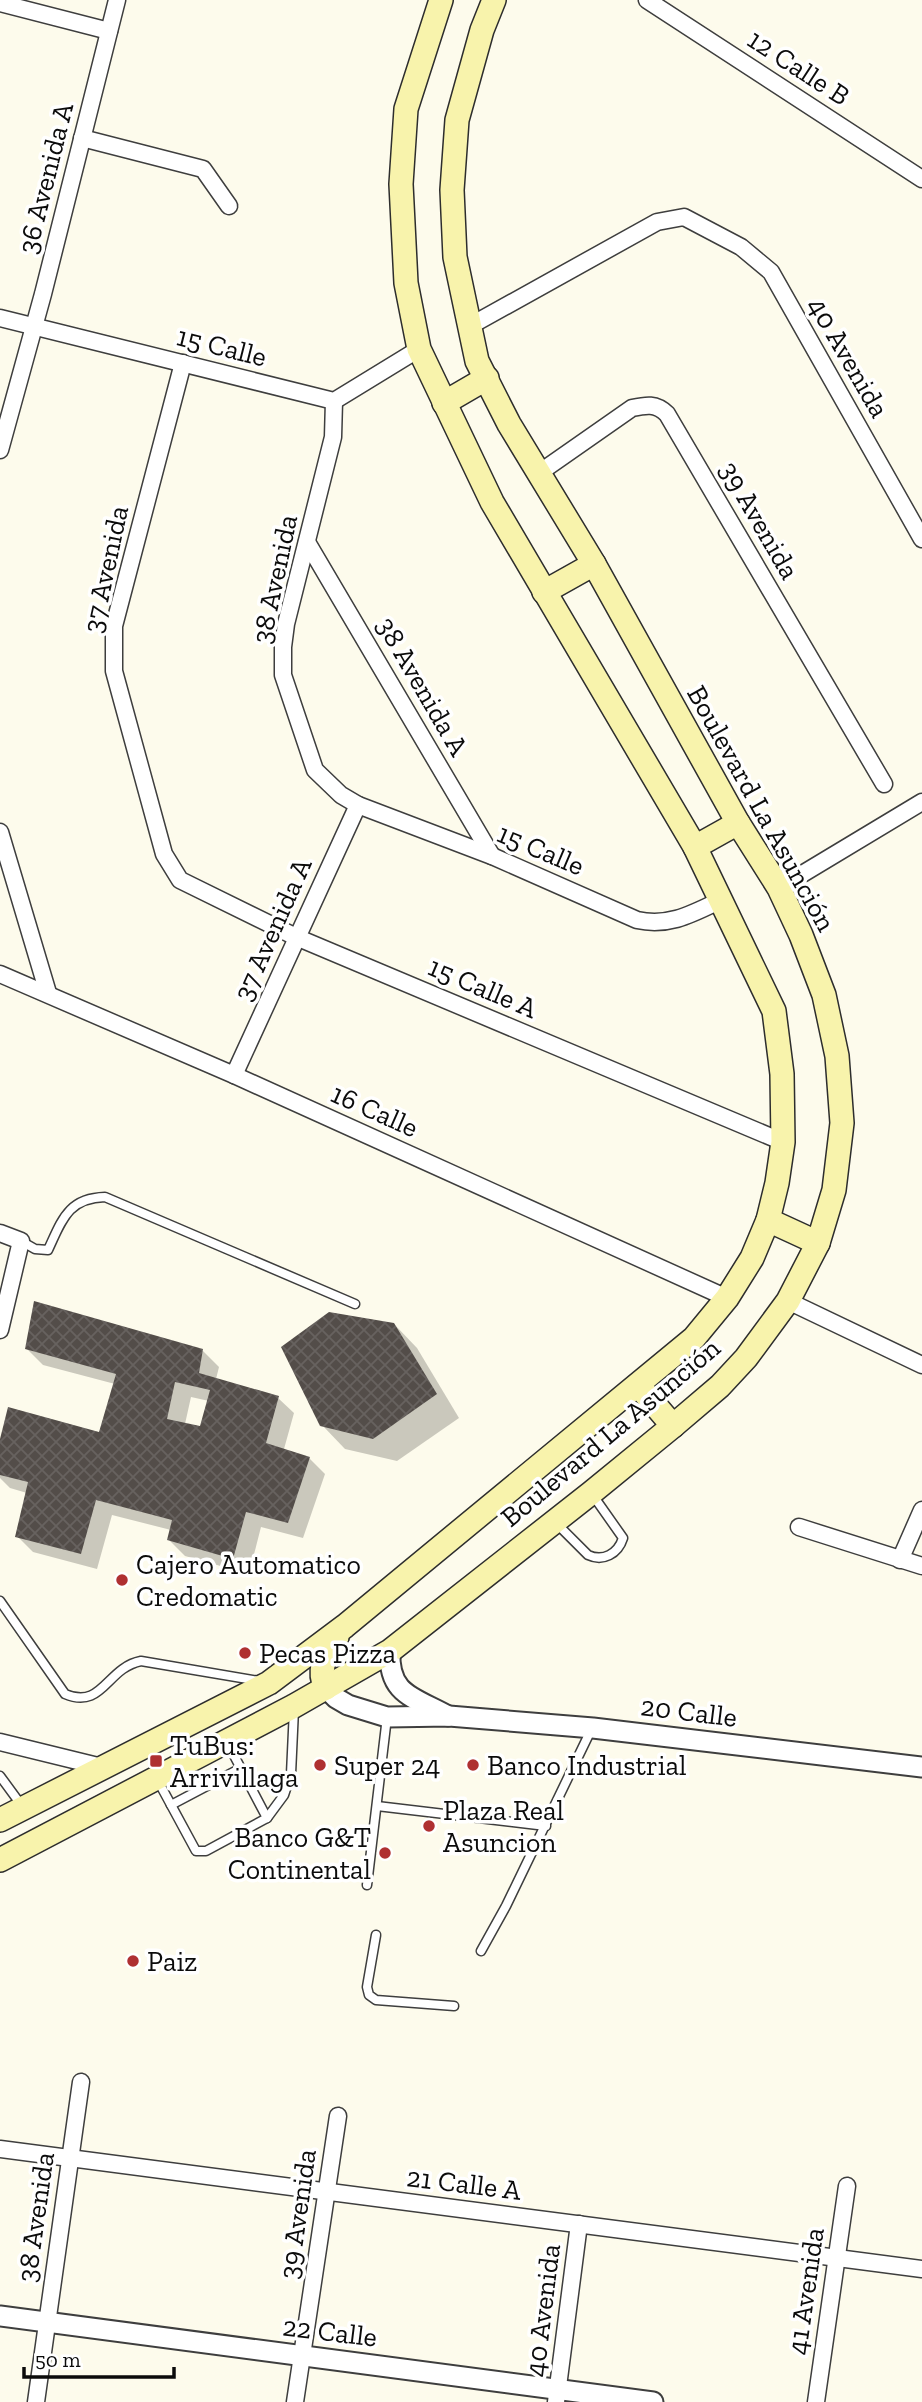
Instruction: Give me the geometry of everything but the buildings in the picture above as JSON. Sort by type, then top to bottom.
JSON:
[{"type":"main road","name":"Boulevard La Asunción","points":[[0,1820],[269,1683],[345,1626],[694,1338],[727,1298],[752,1258],[768,1220],[777,1183],[783,1142],[782,1074],[774,1011],[695,847],[492,502],[419,349],[407,283],[401,184],[407,109],[441,0]]},
{"type":"main road","name":"Boulevard La Asunción","points":[[0,1860],[227,1742],[390,1651],[591,1493],[720,1386],[746,1358],[788,1301],[818,1243],[834,1190],[842,1123],[837,1056],[824,995],[801,934],[779,888],[738,823],[594,564],[509,424],[477,361],[455,257],[452,190],[457,120],[482,30],[494,0]]},
{"type":"main road","points":[[444,403],[487,378]]},
{"type":"main road","points":[[544,592],[594,564]]},
{"type":"main road","points":[[695,847],[738,823]]},
{"type":"main road","points":[[768,1220],[818,1243]]},
{"type":"main road","points":[[638,1385],[673,1426]]},
{"type":"main road","points":[[326,1688],[321,1678],[323,1661],[345,1626]]},
{"type":"street","name":"36 Avenida A","points":[[0,450],[35,326],[117,0]]},
{"type":"street","name":"12 Calle B","points":[[647,0],[922,179]]},
{"type":"street","points":[[0,3],[109,31]]},
{"type":"street","points":[[82,138],[203,169],[229,206]]},
{"type":"street","name":"40 Avenida","points":[[468,327],[657,222],[684,218],[741,247],[771,272],[922,538]]},
{"type":"street","name":"15 Calle","points":[[0,318],[334,401]]},
{"type":"street","points":[[334,401],[419,349]]},
{"type":"street","name":"37 Avenida","points":[[170,867],[164,854],[114,671],[114,626],[183,363]]},
{"type":"street","name":"38 Avenida","points":[[334,401],[333,437],[286,624],[283,674],[315,770],[341,795]]},
{"type":"street","name":"39 Avenida","points":[[539,473],[632,408],[646,405],[661,408],[884,784]]},
{"type":"street","name":"38 Avenida A","points":[[307,542],[492,856]]},
{"type":"street","name":"15 Calle","points":[[341,795],[358,805],[492,856],[637,920],[675,920],[721,900]]},
{"type":"street","points":[[779,888],[922,802]]},
{"type":"street","name":"37 Avenida A","points":[[234,1075],[358,805]]},
{"type":"street","points":[[0,832],[48,993]]},
{"type":"street","name":"15 Calle A","points":[[170,867],[180,880],[296,937],[783,1142]]},
{"type":"street","name":"16 Calle","points":[[0,974],[234,1075],[727,1298]]},
{"type":"street","points":[[0,1233],[21,1241],[0,1330]]},
{"type":"street","points":[[788,1301],[922,1365]]},
{"type":"street","points":[[900,1560],[922,1510]]},
{"type":"street","points":[[799,1527],[922,1566]]},
{"type":"street","name":"20 Calle","points":[[390,1651],[391,1676],[398,1688],[449,1716]]},
{"type":"street","name":"20 Calle","points":[[326,1688],[336,1698],[348,1704],[387,1717],[449,1716],[593,1728],[922,1767]]},
{"type":"street","points":[[0,1742],[102,1767]]},
{"type":"street","name":"38 Avenida","points":[[36,2402],[81,2082]]},
{"type":"street","name":"39 Avenida","points":[[295,2402],[338,2116]]},
{"type":"street","name":"21 Calle A","points":[[0,2149],[922,2269]]},
{"type":"street","name":"41 Avenida","points":[[816,2402],[847,2186]]},
{"type":"street","name":"40 Avenida","points":[[557,2396],[579,2224]]},
{"type":"street","name":"22 Calle","points":[[0,2316],[302,2356],[557,2396],[653,2402]]},
{"type":"lane","points":[[21,1241],[35,1249],[48,1250],[64,1217],[77,1203],[89,1198],[105,1197],[355,1304]]},
{"type":"lane","points":[[554,1521],[588,1555],[593,1557],[613,1554],[620,1547],[623,1538],[591,1493]]},
{"type":"lane","points":[[0,1601],[65,1694],[74,1698],[85,1699],[96,1695],[128,1664],[141,1661],[269,1683]]},
{"type":"lane","points":[[157,1779],[196,1851],[202,1852],[267,1818],[284,1795],[291,1774],[294,1706]]},
{"type":"lane","points":[[367,1885],[387,1717]]},
{"type":"lane","points":[[481,1951],[593,1728]]},
{"type":"lane","points":[[227,1742],[267,1818]]},
{"type":"lane","points":[[171,1805],[241,1768]]},
{"type":"lane","points":[[0,1776],[24,1808]]},
{"type":"lane","points":[[377,1806],[546,1826]]},
{"type":"lane","points":[[376,1935],[367,1987],[369,1995],[376,2000],[454,2006]]},
{"type":"place","name":"Cajero Automatico Credomatic","points":[[122,1580]]},
{"type":"place","name":"Pecas Pizza","points":[[245,1653]]},
{"type":"place","name":"TuBus: Arrivillaga","points":[[156,1761]]},
{"type":"place","name":"Super 24","points":[[320,1765]]},
{"type":"place","name":"Banco Industrial","points":[[473,1765]]},
{"type":"place","name":"Plaza Real Asuncion","points":[[429,1826]]},
{"type":"place","name":"Banco G&T Continental","points":[[385,1853]]},
{"type":"place","name":"Paiz","points":[[133,1961]]}]
